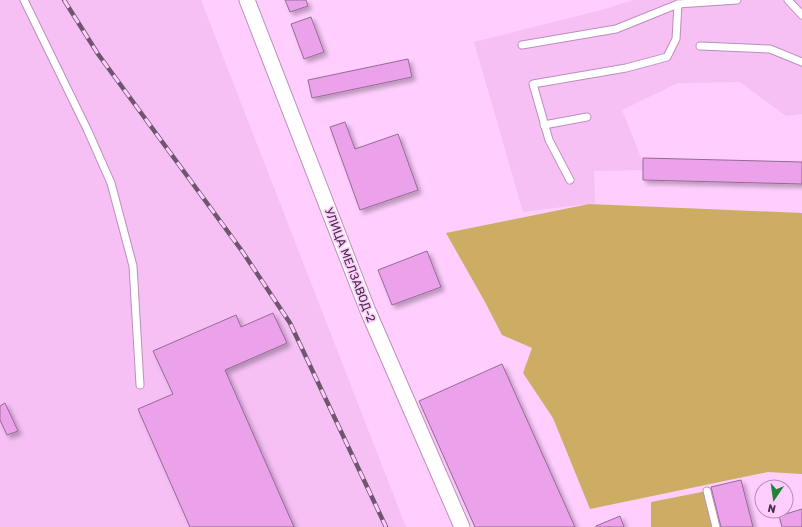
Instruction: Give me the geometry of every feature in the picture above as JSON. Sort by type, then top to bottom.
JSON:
[{"type":"street","name":"УЛИЦА МЕЛЗАВОД-2","points":[[247,0],[368,312],[462,527]]},
{"type":"lane","points":[[24,0],[87,129],[111,183],[133,266],[140,385]]},
{"type":"lane","points":[[522,45],[616,29],[678,4],[737,0]]},
{"type":"lane","points":[[788,0],[802,15]]},
{"type":"lane","points":[[570,180],[549,140],[533,84],[626,68],[666,57],[676,39],[678,4]]},
{"type":"lane","points":[[700,46],[770,49],[802,62]]},
{"type":"lane","points":[[544,125],[587,117]]},
{"type":"lane","points":[[707,492],[716,527]]},
{"type":"shaded area","points":[[0,0],[201,0],[406,527],[0,527]]},
{"type":"shaded area","points":[[633,0],[802,0],[802,114],[786,116],[740,82],[678,83],[622,110],[646,170],[594,171],[595,203],[523,212],[474,42],[605,9]]},
{"type":"shaded area","points":[[589,204],[802,213],[802,474],[768,472],[590,509],[553,418],[523,373],[532,348],[502,335],[446,233]]},
{"type":"shaded area","points":[[707,491],[714,527],[651,527],[651,502]]},
{"type":"building","points":[[285,0],[306,0],[308,6],[290,12]]},
{"type":"building","points":[[311,17],[324,52],[304,59],[291,24]]},
{"type":"building","points":[[408,59],[412,77],[312,98],[308,80]]},
{"type":"building","points":[[345,122],[355,149],[398,134],[418,190],[360,210],[330,127]]},
{"type":"building","points":[[643,158],[802,162],[802,184],[643,180]]},
{"type":"building","points":[[427,251],[441,287],[392,305],[378,270]]},
{"type":"building","points":[[273,313],[287,343],[225,370],[294,527],[190,527],[138,409],[173,394],[153,351],[236,315],[241,327]]},
{"type":"building","points":[[502,364],[575,527],[475,527],[419,401]]},
{"type":"building","points":[[5,403],[18,431],[7,435],[0,420],[0,406]]},
{"type":"building","points":[[741,480],[753,527],[721,527],[711,487]]},
{"type":"building","points":[[802,509],[802,527],[782,527],[780,519],[794,519],[794,511]]},
{"type":"building","points":[[620,516],[624,527],[596,527],[596,526]]},
{"type":"railway","points":[[64,0],[98,54],[242,251],[290,323],[386,527]]}]
